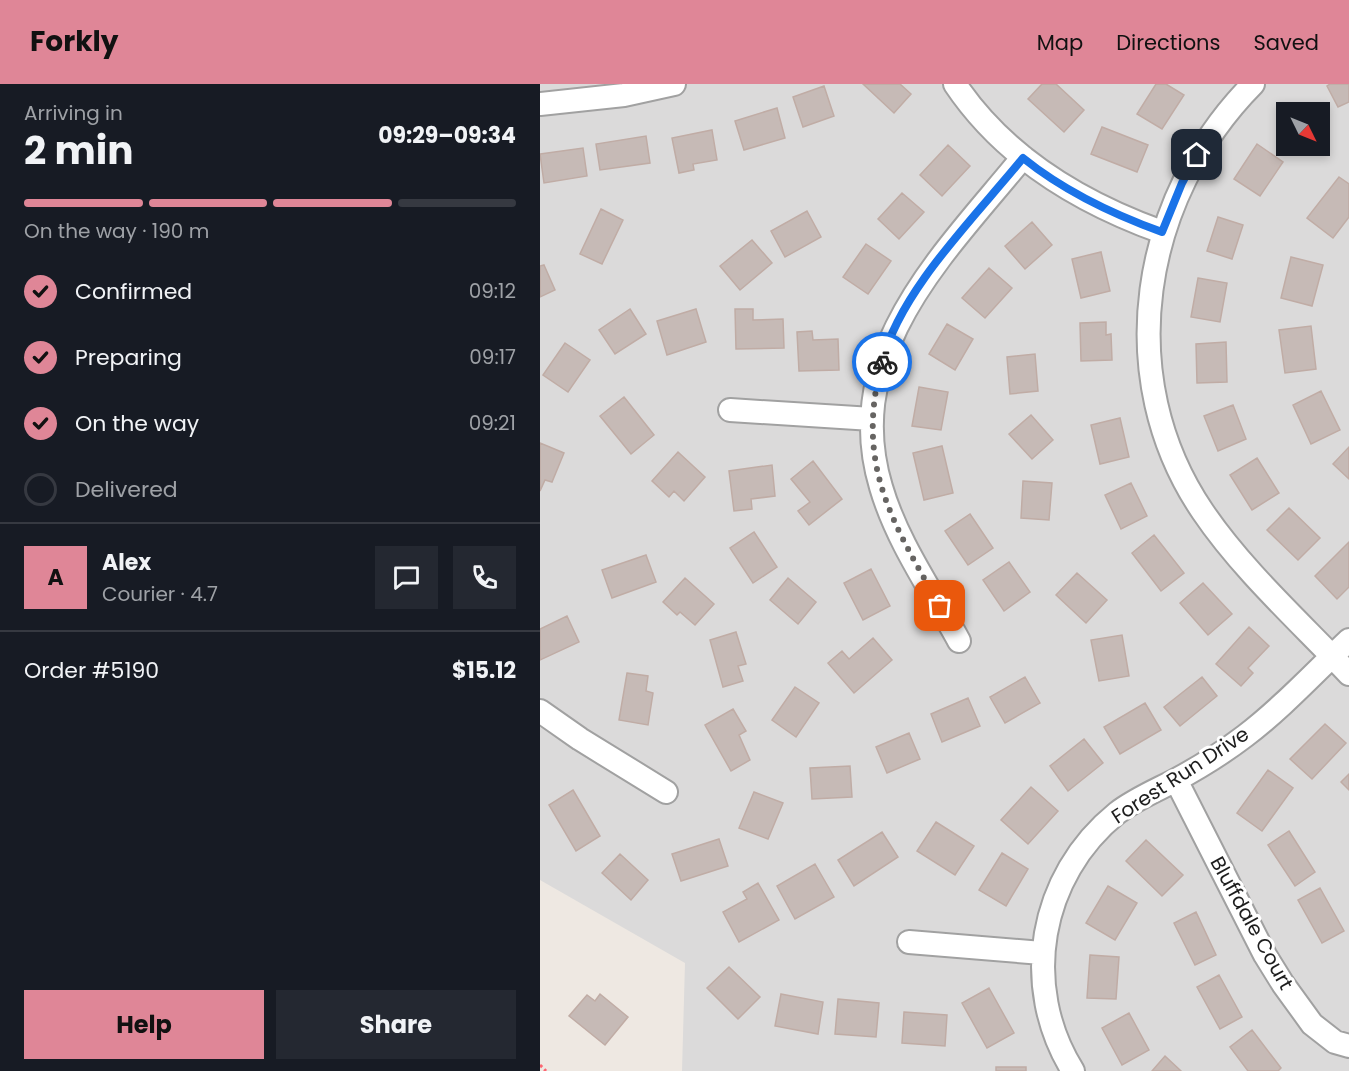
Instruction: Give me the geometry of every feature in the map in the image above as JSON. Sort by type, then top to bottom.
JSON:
[{"type":"street","points":[[540,104],[674,84]]},
{"type":"street","points":[[955,84],[994,132],[1042,174],[1078,195],[1162,232]]},
{"type":"street","points":[[1253,84],[1223,117],[1197,155],[1182,183],[1162,232],[1154,269],[1149,326],[1153,384],[1170,447],[1203,512],[1228,545],[1349,674]]},
{"type":"street","points":[[959,641],[892,519],[880,487],[874,457],[872,419],[874,390],[884,353],[920,284],[1023,158]]},
{"type":"street","points":[[730,411],[872,419]]},
{"type":"street","name":"Forest Run Drive","points":[[1073,1071],[1053,1031],[1047,1011],[1042,953],[1048,916],[1058,890],[1080,851],[1119,812],[1176,780],[1247,735],[1349,640]]},
{"type":"street","points":[[540,711],[580,739],[666,792]]},
{"type":"street","name":"Bluffdale Court","points":[[1176,780],[1265,955],[1283,984],[1312,1024],[1335,1042],[1349,1046]]},
{"type":"street","points":[[909,942],[1042,953]]},
{"type":"path","points":[[540,1065],[546,1071]]},
{"type":"shaded area","points":[[540,84],[1349,84],[1349,1071],[682,1071],[685,963],[540,880]]},
{"type":"building","points":[[863,84],[900,84],[911,94],[894,113]]},
{"type":"building","points":[[1042,84],[1056,84],[1084,110],[1064,132],[1028,99]]},
{"type":"building","points":[[1156,84],[1166,84],[1184,95],[1162,129],[1137,114]]},
{"type":"building","points":[[1349,84],[1349,102],[1338,107],[1327,86]]},
{"type":"building","points":[[824,86],[834,116],[803,127],[793,97]]},
{"type":"building","points":[[777,108],[785,138],[744,150],[735,121]]},
{"type":"building","points":[[1102,127],[1148,145],[1137,172],[1091,154]]},
{"type":"building","points":[[712,130],[717,160],[693,164],[694,170],[679,173],[672,138]]},
{"type":"building","points":[[646,136],[650,163],[600,170],[596,144]]},
{"type":"building","points":[[1257,144],[1283,162],[1260,196],[1234,179]]},
{"type":"building","points":[[948,145],[970,166],[942,196],[920,175]]},
{"type":"building","points":[[583,148],[587,176],[544,183],[540,154]]},
{"type":"building","points":[[1339,177],[1349,184],[1349,217],[1333,238],[1307,218]]},
{"type":"building","points":[[902,193],[924,212],[899,239],[878,219]]},
{"type":"building","points":[[601,209],[623,220],[602,264],[580,254]]},
{"type":"building","points":[[807,211],[821,237],[785,257],[771,231]]},
{"type":"building","points":[[1218,217],[1243,225],[1232,259],[1207,251]]},
{"type":"building","points":[[1032,222],[1052,245],[1025,269],[1005,246]]},
{"type":"building","points":[[752,240],[772,263],[740,290],[720,266]]},
{"type":"building","points":[[866,244],[891,261],[868,294],[843,277]]},
{"type":"building","points":[[1101,252],[1110,291],[1081,298],[1072,259]]},
{"type":"building","points":[[1291,257],[1323,265],[1312,306],[1281,298]]},
{"type":"building","points":[[544,265],[555,290],[540,297],[540,266]]},
{"type":"building","points":[[989,268],[1012,288],[985,318],[962,298]]},
{"type":"building","points":[[1198,278],[1227,283],[1220,322],[1191,317]]},
{"type":"building","points":[[630,309],[646,334],[615,354],[599,330]]},
{"type":"building","points":[[696,309],[706,342],[667,355],[657,321]]},
{"type":"building","points":[[735,309],[753,309],[753,320],[783,319],[784,348],[736,349]]},
{"type":"building","points":[[1106,322],[1106,335],[1111,334],[1112,360],[1081,361],[1080,323]]},
{"type":"building","points":[[947,324],[973,339],[955,370],[929,354]]},
{"type":"building","points":[[1311,326],[1316,369],[1285,373],[1279,330]]},
{"type":"building","points":[[812,331],[813,340],[838,339],[839,370],[799,371],[797,332]]},
{"type":"building","points":[[1226,342],[1227,382],[1197,383],[1196,344]]},
{"type":"building","points":[[565,343],[590,360],[568,392],[543,375]]},
{"type":"building","points":[[1035,354],[1038,391],[1010,394],[1007,357]]},
{"type":"building","points":[[919,387],[948,392],[941,430],[912,426]]},
{"type":"building","points":[[1321,391],[1340,430],[1311,444],[1293,405]]},
{"type":"building","points":[[624,397],[654,435],[631,454],[600,416]]},
{"type":"building","points":[[1233,405],[1246,439],[1218,451],[1204,416]]},
{"type":"building","points":[[1031,415],[1053,440],[1032,459],[1009,434]]},
{"type":"building","points":[[1120,418],[1129,457],[1100,464],[1091,425]]},
{"type":"building","points":[[540,443],[564,453],[552,482],[545,480],[540,491]]},
{"type":"building","points":[[942,446],[953,493],[924,500],[913,453]]},
{"type":"building","points":[[1349,447],[1349,479],[1333,464]]},
{"type":"building","points":[[678,452],[705,477],[684,501],[674,491],[669,497],[652,481]]},
{"type":"building","points":[[1257,458],[1279,493],[1252,510],[1230,475]]},
{"type":"building","points":[[813,461],[842,499],[809,525],[798,511],[810,502],[791,479]]},
{"type":"building","points":[[772,465],[775,496],[751,499],[752,509],[734,511],[729,471]]},
{"type":"building","points":[[1023,481],[1052,483],[1049,520],[1021,518]]},
{"type":"building","points":[[1131,483],[1147,516],[1121,529],[1105,495]]},
{"type":"building","points":[[1289,508],[1320,538],[1298,560],[1267,530]]},
{"type":"building","points":[[970,514],[993,548],[968,565],[945,531]]},
{"type":"building","points":[[754,532],[777,567],[753,583],[730,548]]},
{"type":"building","points":[[1154,535],[1184,573],[1161,591],[1132,553]]},
{"type":"building","points":[[1349,542],[1349,587],[1337,599],[1315,576]]},
{"type":"building","points":[[646,555],[656,582],[612,598],[602,570]]},
{"type":"building","points":[[1009,562],[1030,592],[1004,611],[983,580]]},
{"type":"building","points":[[871,569],[890,606],[863,620],[844,583]]},
{"type":"building","points":[[1077,573],[1107,600],[1086,623],[1056,595]]},
{"type":"building","points":[[685,578],[714,604],[695,625],[680,612],[677,615],[663,602]]},
{"type":"building","points":[[788,578],[816,602],[798,624],[770,600]]},
{"type":"building","points":[[1203,583],[1232,614],[1208,635],[1180,603]]},
{"type":"building","points":[[567,616],[579,642],[540,660],[540,629]]},
{"type":"building","points":[[1249,627],[1269,646],[1248,668],[1253,673],[1241,686],[1216,664]]},
{"type":"building","points":[[736,632],[746,664],[738,666],[743,681],[723,687],[710,640]]},
{"type":"building","points":[[1122,635],[1129,676],[1099,681],[1091,640]]},
{"type":"building","points":[[873,638],[892,660],[854,693],[828,663],[842,651],[849,659]]},
{"type":"building","points":[[627,673],[648,676],[646,691],[653,693],[648,725],[619,720]]},
{"type":"building","points":[[1025,677],[1040,703],[1005,723],[990,697]]},
{"type":"building","points":[[1202,677],[1217,696],[1180,726],[1164,707]]},
{"type":"building","points":[[795,687],[819,703],[796,737],[772,720]]},
{"type":"building","points":[[968,698],[980,726],[942,742],[931,714]]},
{"type":"building","points":[[1145,703],[1161,730],[1120,754],[1104,727]]},
{"type":"building","points":[[733,709],[746,731],[739,735],[750,760],[731,771],[705,725]]},
{"type":"building","points":[[1325,724],[1346,743],[1312,779],[1290,759]]},
{"type":"building","points":[[909,733],[920,759],[887,773],[876,747]]},
{"type":"building","points":[[1084,739],[1103,763],[1068,791],[1050,766]]},
{"type":"building","points":[[850,766],[852,797],[812,799],[810,768]]},
{"type":"building","points":[[1268,770],[1293,788],[1262,831],[1237,813]]},
{"type":"building","points":[[1349,774],[1349,790],[1341,782]]},
{"type":"building","points":[[1031,787],[1058,811],[1028,844],[1001,820]]},
{"type":"building","points":[[573,790],[600,836],[576,851],[549,805]]},
{"type":"building","points":[[754,792],[783,803],[768,839],[739,828]]},
{"type":"building","points":[[936,822],[974,846],[955,875],[917,851]]},
{"type":"building","points":[[1289,831],[1315,872],[1295,886],[1268,845]]},
{"type":"building","points":[[882,832],[898,857],[854,886],[838,860]]},
{"type":"building","points":[[719,839],[728,866],[681,881],[672,854]]},
{"type":"building","points":[[1146,840],[1183,875],[1162,896],[1126,861]]},
{"type":"building","points":[[1002,853],[1028,869],[1006,906],[979,890]]},
{"type":"building","points":[[620,854],[648,880],[631,900],[602,873]]},
{"type":"building","points":[[815,864],[834,897],[795,919],[777,886]]},
{"type":"building","points":[[758,883],[779,920],[739,942],[723,912],[747,899],[743,892]]},
{"type":"building","points":[[1108,886],[1137,903],[1115,940],[1086,923]]},
{"type":"building","points":[[1320,888],[1344,931],[1322,943],[1298,900]]},
{"type":"building","points":[[1196,912],[1216,955],[1195,965],[1174,923]]},
{"type":"building","points":[[1090,955],[1119,957],[1116,999],[1087,998]]},
{"type":"building","points":[[729,967],[760,997],[738,1019],[707,988]]},
{"type":"building","points":[[1219,975],[1242,1017],[1220,1029],[1197,987]]},
{"type":"building","points":[[989,988],[1014,1033],[987,1048],[962,1003]]},
{"type":"building","points":[[600,994],[628,1017],[605,1045],[569,1016],[587,995],[595,1001]]},
{"type":"building","points":[[781,994],[823,1002],[818,1034],[775,1026]]},
{"type":"building","points":[[838,999],[879,1003],[876,1037],[835,1034]]},
{"type":"building","points":[[904,1012],[947,1015],[945,1046],[902,1043]]},
{"type":"building","points":[[1129,1013],[1149,1050],[1122,1065],[1102,1028]]},
{"type":"building","points":[[1252,1030],[1281,1068],[1278,1071],[1248,1071],[1230,1047]]},
{"type":"building","points":[[1165,1056],[1181,1071],[1152,1071]]},
{"type":"building","points":[[996,1067],[1026,1067],[1026,1071],[996,1071]]},
{"type":"way so far","points":[[882,362],[872,406],[874,457],[880,487],[900,536],[940,606]]},
{"type":"route","points":[[882,362],[894,331],[920,284],[1023,158],[1042,174],[1078,195],[1136,223],[1162,232],[1182,183],[1197,155]]}]
